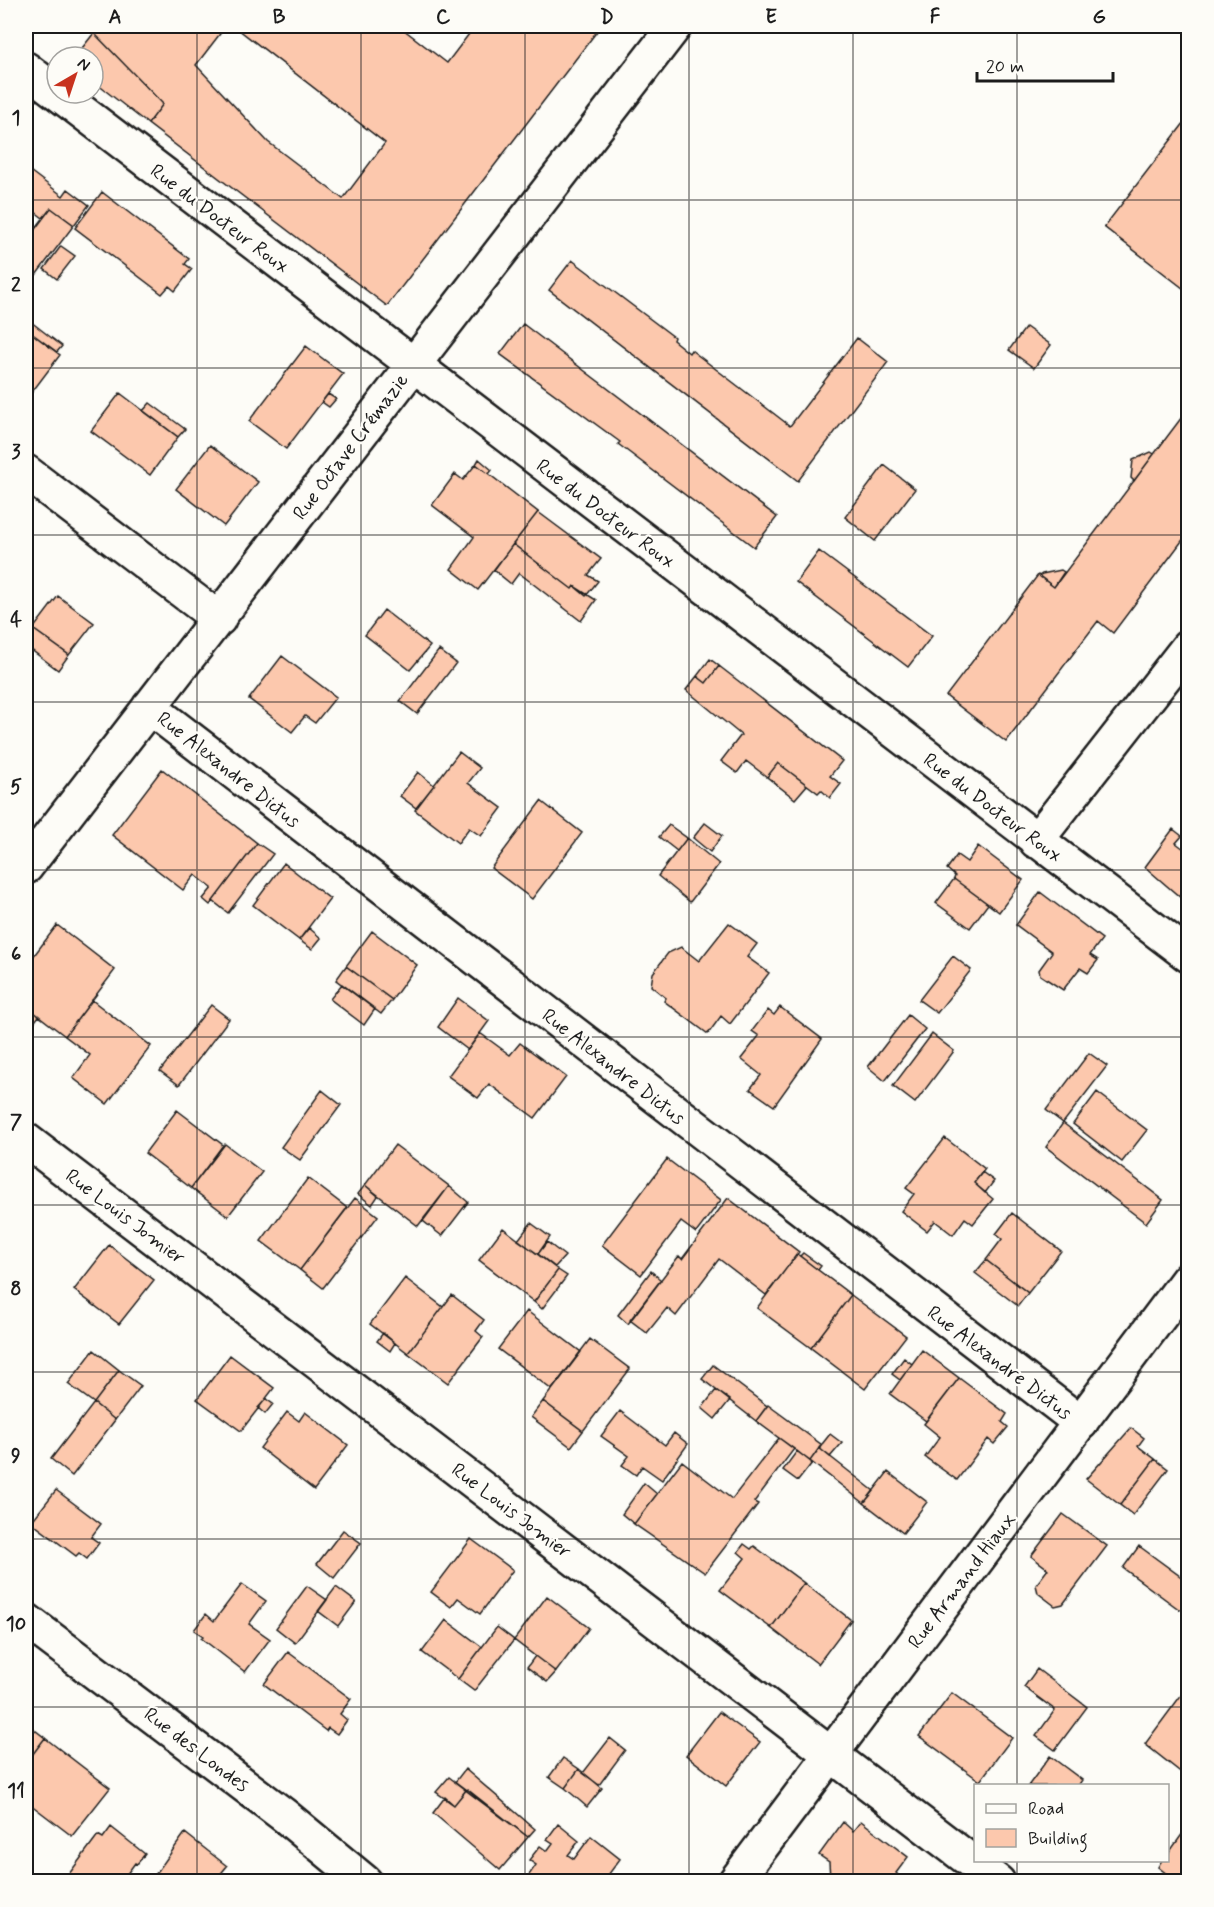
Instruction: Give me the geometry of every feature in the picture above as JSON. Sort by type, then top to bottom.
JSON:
[{"type":"street","name":"Rue Octave Crémazie","points":[[26,867],[675,26]]},
{"type":"street","name":"Rue du Docteur Roux","points":[[26,69],[1188,955]]},
{"type":"street","points":[[26,472],[219,619]]},
{"type":"street","points":[[1036,841],[1188,647]]},
{"type":"street","name":"Rue Alexandre Dictus","points":[[148,707],[1081,1423]]},
{"type":"street","name":"Rue Louis Jomier","points":[[26,1140],[999,1881]]},
{"type":"street","name":"Rue Armand Hiaux","points":[[735,1881],[1188,1279]]},
{"type":"street","name":"Rue des Londes","points":[[26,1620],[285,1816],[365,1881]]},
{"type":"building","points":[[100,26],[226,26],[196,65],[268,142],[343,199],[385,143],[234,26],[399,26],[447,63],[475,26],[601,26],[387,306],[148,124],[163,104],[94,33]]},
{"type":"building","points":[[94,33],[163,104],[148,124],[105,90],[105,45],[84,45]]},
{"type":"building","points":[[1188,118],[1188,292],[1104,227]]},
{"type":"building","points":[[26,168],[63,196],[68,189],[89,205],[74,225],[51,208],[43,218],[26,205]]},
{"type":"building","points":[[102,192],[189,259],[185,264],[192,269],[175,291],[169,286],[162,294],[75,228]]},
{"type":"building","points":[[51,208],[74,225],[33,279],[26,274],[26,241]]},
{"type":"building","points":[[61,246],[75,256],[57,279],[44,269]]},
{"type":"building","points":[[572,260],[674,337],[673,340],[689,353],[691,350],[790,426],[857,338],[888,362],[798,481],[549,290]]},
{"type":"building","points":[[26,318],[62,346],[57,352],[26,329]]},
{"type":"building","points":[[523,324],[777,517],[754,547],[618,444],[620,442],[500,354]]},
{"type":"building","points":[[1026,327],[1051,345],[1034,368],[1009,350]]},
{"type":"building","points":[[26,329],[60,355],[26,400]]},
{"type":"building","points":[[306,346],[343,374],[286,449],[249,421]]},
{"type":"building","points":[[120,393],[178,437],[150,475],[91,431]]},
{"type":"building","points":[[328,394],[336,399],[329,407],[322,402]]},
{"type":"building","points":[[150,403],[185,429],[178,437],[143,411]]},
{"type":"building","points":[[1188,409],[1188,533],[1113,633],[1098,621],[1006,742],[946,696],[1038,575],[1054,587]]},
{"type":"building","points":[[210,445],[258,482],[224,526],[176,489]]},
{"type":"building","points":[[1151,452],[1154,454],[1134,481],[1131,478],[1133,460]]},
{"type":"building","points":[[479,459],[492,470],[489,474],[476,464]]},
{"type":"building","points":[[476,464],[538,512],[478,590],[451,569],[474,537],[432,505],[455,474],[463,480]]},
{"type":"building","points":[[884,465],[915,489],[875,541],[845,517]]},
{"type":"building","points":[[538,512],[601,559],[588,575],[598,581],[586,596],[574,586],[572,589],[513,544]]},
{"type":"building","points":[[513,544],[572,589],[574,586],[596,600],[581,621],[519,573],[511,584],[494,570]]},
{"type":"building","points":[[819,551],[932,636],[908,667],[796,582]]},
{"type":"building","points":[[1061,570],[1064,572],[1054,587],[1039,576],[1042,574]]},
{"type":"building","points":[[58,596],[94,623],[69,655],[33,629]]},
{"type":"building","points":[[384,610],[430,646],[410,670],[365,635]]},
{"type":"building","points":[[33,629],[69,655],[58,670],[26,646],[26,640]]},
{"type":"building","points":[[439,650],[456,663],[417,714],[400,701]]},
{"type":"building","points":[[282,656],[336,697],[315,723],[305,716],[292,732],[249,699]]},
{"type":"building","points":[[710,659],[719,666],[706,683],[697,676]]},
{"type":"building","points":[[719,666],[842,761],[830,776],[841,784],[830,798],[821,790],[818,793],[778,763],[767,777],[746,761],[737,773],[721,761],[741,735],[686,690],[697,676],[706,683]]},
{"type":"building","points":[[459,752],[480,768],[468,783],[502,808],[481,836],[469,828],[458,843],[415,810]]},
{"type":"building","points":[[778,763],[807,785],[795,799],[767,777]]},
{"type":"building","points":[[162,769],[257,843],[210,905],[203,899],[212,888],[195,875],[183,890],[112,835]]},
{"type":"building","points":[[418,772],[434,785],[416,808],[400,796]]},
{"type":"building","points":[[541,801],[582,833],[532,899],[491,868]]},
{"type":"building","points":[[705,823],[722,836],[710,852],[693,838]]},
{"type":"building","points":[[669,825],[687,838],[677,851],[659,837]]},
{"type":"building","points":[[1173,829],[1182,836],[1176,843],[1188,852],[1188,904],[1145,867]]},
{"type":"building","points":[[687,838],[719,864],[690,902],[658,876]]},
{"type":"building","points":[[257,843],[273,854],[228,913],[213,901]]},
{"type":"building","points":[[978,846],[1023,880],[999,912],[954,879],[955,876],[947,869],[957,855],[967,862]]},
{"type":"building","points":[[284,863],[330,899],[299,940],[253,905]]},
{"type":"building","points":[[954,879],[988,904],[970,928],[936,903]]},
{"type":"building","points":[[1040,892],[1102,939],[1090,955],[1098,960],[1088,973],[1080,968],[1063,990],[1040,975],[1039,970],[1052,952],[1016,925]]},
{"type":"building","points":[[729,923],[757,944],[747,957],[769,973],[730,1024],[721,1016],[708,1034],[664,1001],[666,998],[651,986],[653,973],[668,953],[681,947],[699,961]]},
{"type":"building","points":[[57,925],[115,970],[65,1036],[26,1006],[26,966]]},
{"type":"building","points":[[309,928],[321,938],[312,949],[299,940]]},
{"type":"building","points":[[372,931],[417,965],[392,1000],[346,966]]},
{"type":"building","points":[[953,956],[971,970],[937,1013],[919,1000]]},
{"type":"building","points":[[346,966],[392,1000],[381,1014],[336,980]]},
{"type":"building","points":[[342,984],[375,1009],[364,1025],[330,999]]},
{"type":"building","points":[[458,998],[489,1021],[468,1050],[438,1027]]},
{"type":"building","points":[[92,1000],[151,1046],[107,1104],[73,1078],[90,1055],[65,1036]]},
{"type":"building","points":[[211,1005],[229,1019],[179,1085],[160,1071]]},
{"type":"building","points":[[26,1006],[39,1016],[32,1025],[26,1019]]},
{"type":"building","points":[[780,1007],[822,1039],[774,1106],[750,1089],[761,1075],[741,1059],[759,1036],[752,1031],[768,1010],[774,1015]]},
{"type":"building","points":[[908,1015],[925,1029],[885,1081],[868,1067]]},
{"type":"building","points":[[480,1033],[510,1055],[520,1043],[566,1077],[535,1118],[489,1084],[478,1098],[448,1076]]},
{"type":"building","points":[[932,1034],[954,1051],[915,1103],[893,1086]]},
{"type":"building","points":[[1089,1053],[1107,1066],[1063,1123],[1046,1110]]},
{"type":"building","points":[[322,1090],[341,1105],[300,1160],[281,1147]]},
{"type":"building","points":[[1097,1092],[1147,1130],[1122,1162],[1073,1124]]},
{"type":"building","points":[[177,1110],[223,1145],[191,1188],[145,1153]]},
{"type":"building","points":[[1063,1123],[1163,1200],[1146,1223],[1046,1147]]},
{"type":"building","points":[[945,1138],[985,1169],[974,1183],[993,1199],[973,1224],[965,1218],[953,1235],[935,1221],[927,1231],[901,1211],[914,1194],[906,1188]]},
{"type":"building","points":[[225,1144],[262,1172],[228,1216],[191,1188]]},
{"type":"building","points":[[395,1145],[449,1186],[418,1226],[365,1185]]},
{"type":"building","points":[[667,1159],[721,1200],[696,1233],[681,1222],[641,1275],[602,1245]]},
{"type":"building","points":[[982,1172],[994,1181],[985,1193],[974,1183]]},
{"type":"building","points":[[308,1178],[347,1208],[300,1270],[261,1241]]},
{"type":"building","points":[[365,1185],[378,1196],[372,1205],[358,1194]]},
{"type":"building","points":[[449,1186],[468,1202],[442,1236],[423,1221]]},
{"type":"building","points":[[355,1198],[378,1216],[323,1288],[300,1270]]},
{"type":"building","points":[[728,1198],[799,1252],[766,1295],[719,1259],[676,1316],[667,1308],[647,1333],[630,1320],[679,1256],[682,1259]]},
{"type":"building","points":[[1012,1213],[1061,1251],[1028,1293],[986,1260],[1002,1239],[996,1234]]},
{"type":"building","points":[[531,1223],[550,1237],[538,1254],[518,1240]]},
{"type":"building","points":[[503,1228],[558,1270],[534,1302],[479,1260]]},
{"type":"building","points":[[547,1242],[565,1256],[555,1267],[538,1254]]},
{"type":"building","points":[[109,1245],[154,1280],[119,1324],[74,1290]]},
{"type":"building","points":[[803,1253],[821,1266],[818,1270],[800,1256]]},
{"type":"building","points":[[797,1254],[851,1295],[811,1348],[757,1308]]},
{"type":"building","points":[[986,1260],[1028,1293],[1018,1306],[975,1273]]},
{"type":"building","points":[[558,1270],[567,1276],[542,1309],[534,1302]]},
{"type":"building","points":[[651,1271],[661,1280],[628,1324],[618,1315]]},
{"type":"building","points":[[405,1278],[443,1307],[408,1353],[370,1324]]},
{"type":"building","points":[[452,1295],[484,1320],[476,1331],[483,1337],[448,1383],[408,1353]]},
{"type":"building","points":[[851,1295],[906,1336],[865,1389],[811,1348]]},
{"type":"building","points":[[527,1311],[581,1352],[552,1390],[498,1349]]},
{"type":"building","points":[[383,1333],[395,1343],[390,1351],[377,1341]]},
{"type":"building","points":[[590,1339],[630,1369],[583,1431],[543,1401]]},
{"type":"building","points":[[94,1350],[119,1370],[94,1403],[68,1384]]},
{"type":"building","points":[[922,1350],[959,1378],[926,1421],[890,1394]]},
{"type":"building","points":[[230,1355],[274,1388],[241,1431],[197,1399]]},
{"type":"building","points":[[904,1358],[912,1364],[900,1380],[892,1374]]},
{"type":"building","points":[[713,1365],[767,1406],[756,1421],[702,1379]]},
{"type":"building","points":[[119,1370],[141,1386],[115,1420],[94,1403]]},
{"type":"building","points":[[959,1378],[1007,1414],[1002,1422],[1008,1427],[994,1444],[988,1439],[957,1480],[925,1457],[940,1437],[924,1424]]},
{"type":"building","points":[[716,1390],[730,1400],[715,1419],[702,1408]]},
{"type":"building","points":[[266,1399],[273,1404],[265,1414],[258,1408]]},
{"type":"building","points":[[543,1401],[583,1431],[571,1447],[531,1417]]},
{"type":"building","points":[[94,1403],[115,1420],[72,1476],[51,1459]]},
{"type":"building","points":[[768,1405],[822,1445],[810,1461],[756,1421]]},
{"type":"building","points":[[620,1411],[665,1445],[674,1433],[688,1444],[662,1480],[642,1466],[636,1475],[622,1465],[629,1456],[601,1436]]},
{"type":"building","points":[[287,1412],[299,1421],[305,1412],[348,1445],[314,1490],[260,1448]]},
{"type":"building","points":[[1131,1428],[1144,1438],[1138,1446],[1155,1459],[1120,1505],[1086,1479]]},
{"type":"building","points":[[830,1434],[842,1443],[830,1457],[819,1448]]},
{"type":"building","points":[[779,1438],[794,1449],[754,1502],[758,1504],[705,1573],[634,1524],[682,1461],[732,1499]]},
{"type":"building","points":[[819,1448],[874,1491],[864,1503],[810,1461]]},
{"type":"building","points":[[797,1451],[812,1463],[798,1481],[783,1470]]},
{"type":"building","points":[[1155,1459],[1168,1469],[1133,1515],[1120,1505]]},
{"type":"building","points":[[888,1472],[927,1502],[903,1533],[864,1503]]},
{"type":"building","points":[[644,1483],[657,1494],[634,1524],[622,1514]]},
{"type":"building","points":[[56,1490],[101,1524],[91,1537],[99,1543],[87,1559],[79,1553],[76,1556],[31,1522]]},
{"type":"building","points":[[1063,1514],[1107,1546],[1063,1604],[1055,1606],[1038,1593],[1036,1585],[1048,1569],[1031,1556]]},
{"type":"building","points":[[343,1530],[361,1543],[334,1578],[317,1564]]},
{"type":"building","points":[[471,1539],[513,1570],[480,1614],[458,1598],[451,1607],[431,1592]]},
{"type":"building","points":[[744,1544],[751,1549],[754,1546],[804,1583],[771,1628],[720,1590],[745,1558],[738,1552]]},
{"type":"building","points":[[1139,1546],[1188,1582],[1188,1599],[1180,1610],[1123,1568]]},
{"type":"building","points":[[804,1583],[851,1620],[818,1664],[771,1628]]},
{"type":"building","points":[[242,1584],[266,1601],[249,1624],[270,1639],[245,1672],[194,1630],[206,1614],[214,1621]]},
{"type":"building","points":[[307,1586],[327,1600],[295,1643],[276,1628]]},
{"type":"building","points":[[336,1587],[356,1602],[338,1626],[318,1611]]},
{"type":"building","points":[[547,1596],[589,1628],[556,1672],[514,1640]]},
{"type":"building","points":[[446,1620],[482,1647],[458,1679],[422,1652]]},
{"type":"building","points":[[497,1627],[514,1640],[474,1691],[458,1679]]},
{"type":"building","points":[[288,1652],[351,1699],[340,1714],[347,1720],[337,1734],[328,1728],[326,1731],[264,1684]]},
{"type":"building","points":[[535,1656],[556,1672],[547,1682],[527,1667]]},
{"type":"building","points":[[1037,1669],[1087,1707],[1055,1750],[1036,1736],[1055,1710],[1024,1687]]},
{"type":"building","points":[[1188,1686],[1188,1778],[1145,1744]]},
{"type":"building","points":[[952,1693],[1012,1738],[980,1781],[919,1736]]},
{"type":"building","points":[[719,1712],[760,1742],[726,1786],[686,1755]]},
{"type":"building","points":[[26,1723],[45,1738],[26,1763]]},
{"type":"building","points":[[45,1738],[110,1788],[72,1836],[26,1801],[26,1763]]},
{"type":"building","points":[[610,1738],[625,1750],[599,1785],[583,1773]]},
{"type":"building","points":[[1050,1756],[1082,1780],[1079,1784],[1029,1784]]},
{"type":"building","points":[[563,1758],[579,1769],[565,1788],[549,1777]]},
{"type":"building","points":[[465,1769],[535,1829],[528,1837],[455,1782]]},
{"type":"building","points":[[579,1769],[602,1788],[587,1807],[565,1788]]},
{"type":"building","points":[[449,1777],[466,1790],[454,1805],[436,1792]]},
{"type":"building","points":[[467,1789],[528,1837],[500,1870],[433,1813],[445,1797],[454,1805]]},
{"type":"building","points":[[861,1821],[908,1857],[896,1873],[905,1882],[835,1882],[830,1878],[829,1862],[819,1855],[843,1822],[853,1831]]},
{"type":"building","points":[[558,1824],[579,1841],[568,1855],[574,1859],[591,1836],[620,1859],[603,1882],[597,1877],[594,1882],[524,1882],[536,1865],[529,1860],[540,1846],[547,1851],[553,1843],[547,1839]]},
{"type":"building","points":[[1188,1826],[1188,1882],[1177,1882],[1158,1867],[1161,1862],[1169,1862],[1169,1853]]},
{"type":"building","points":[[111,1827],[145,1854],[137,1864],[135,1863],[121,1882],[63,1882],[98,1835],[103,1838]]},
{"type":"building","points":[[185,1833],[227,1866],[214,1882],[150,1882]]}]
